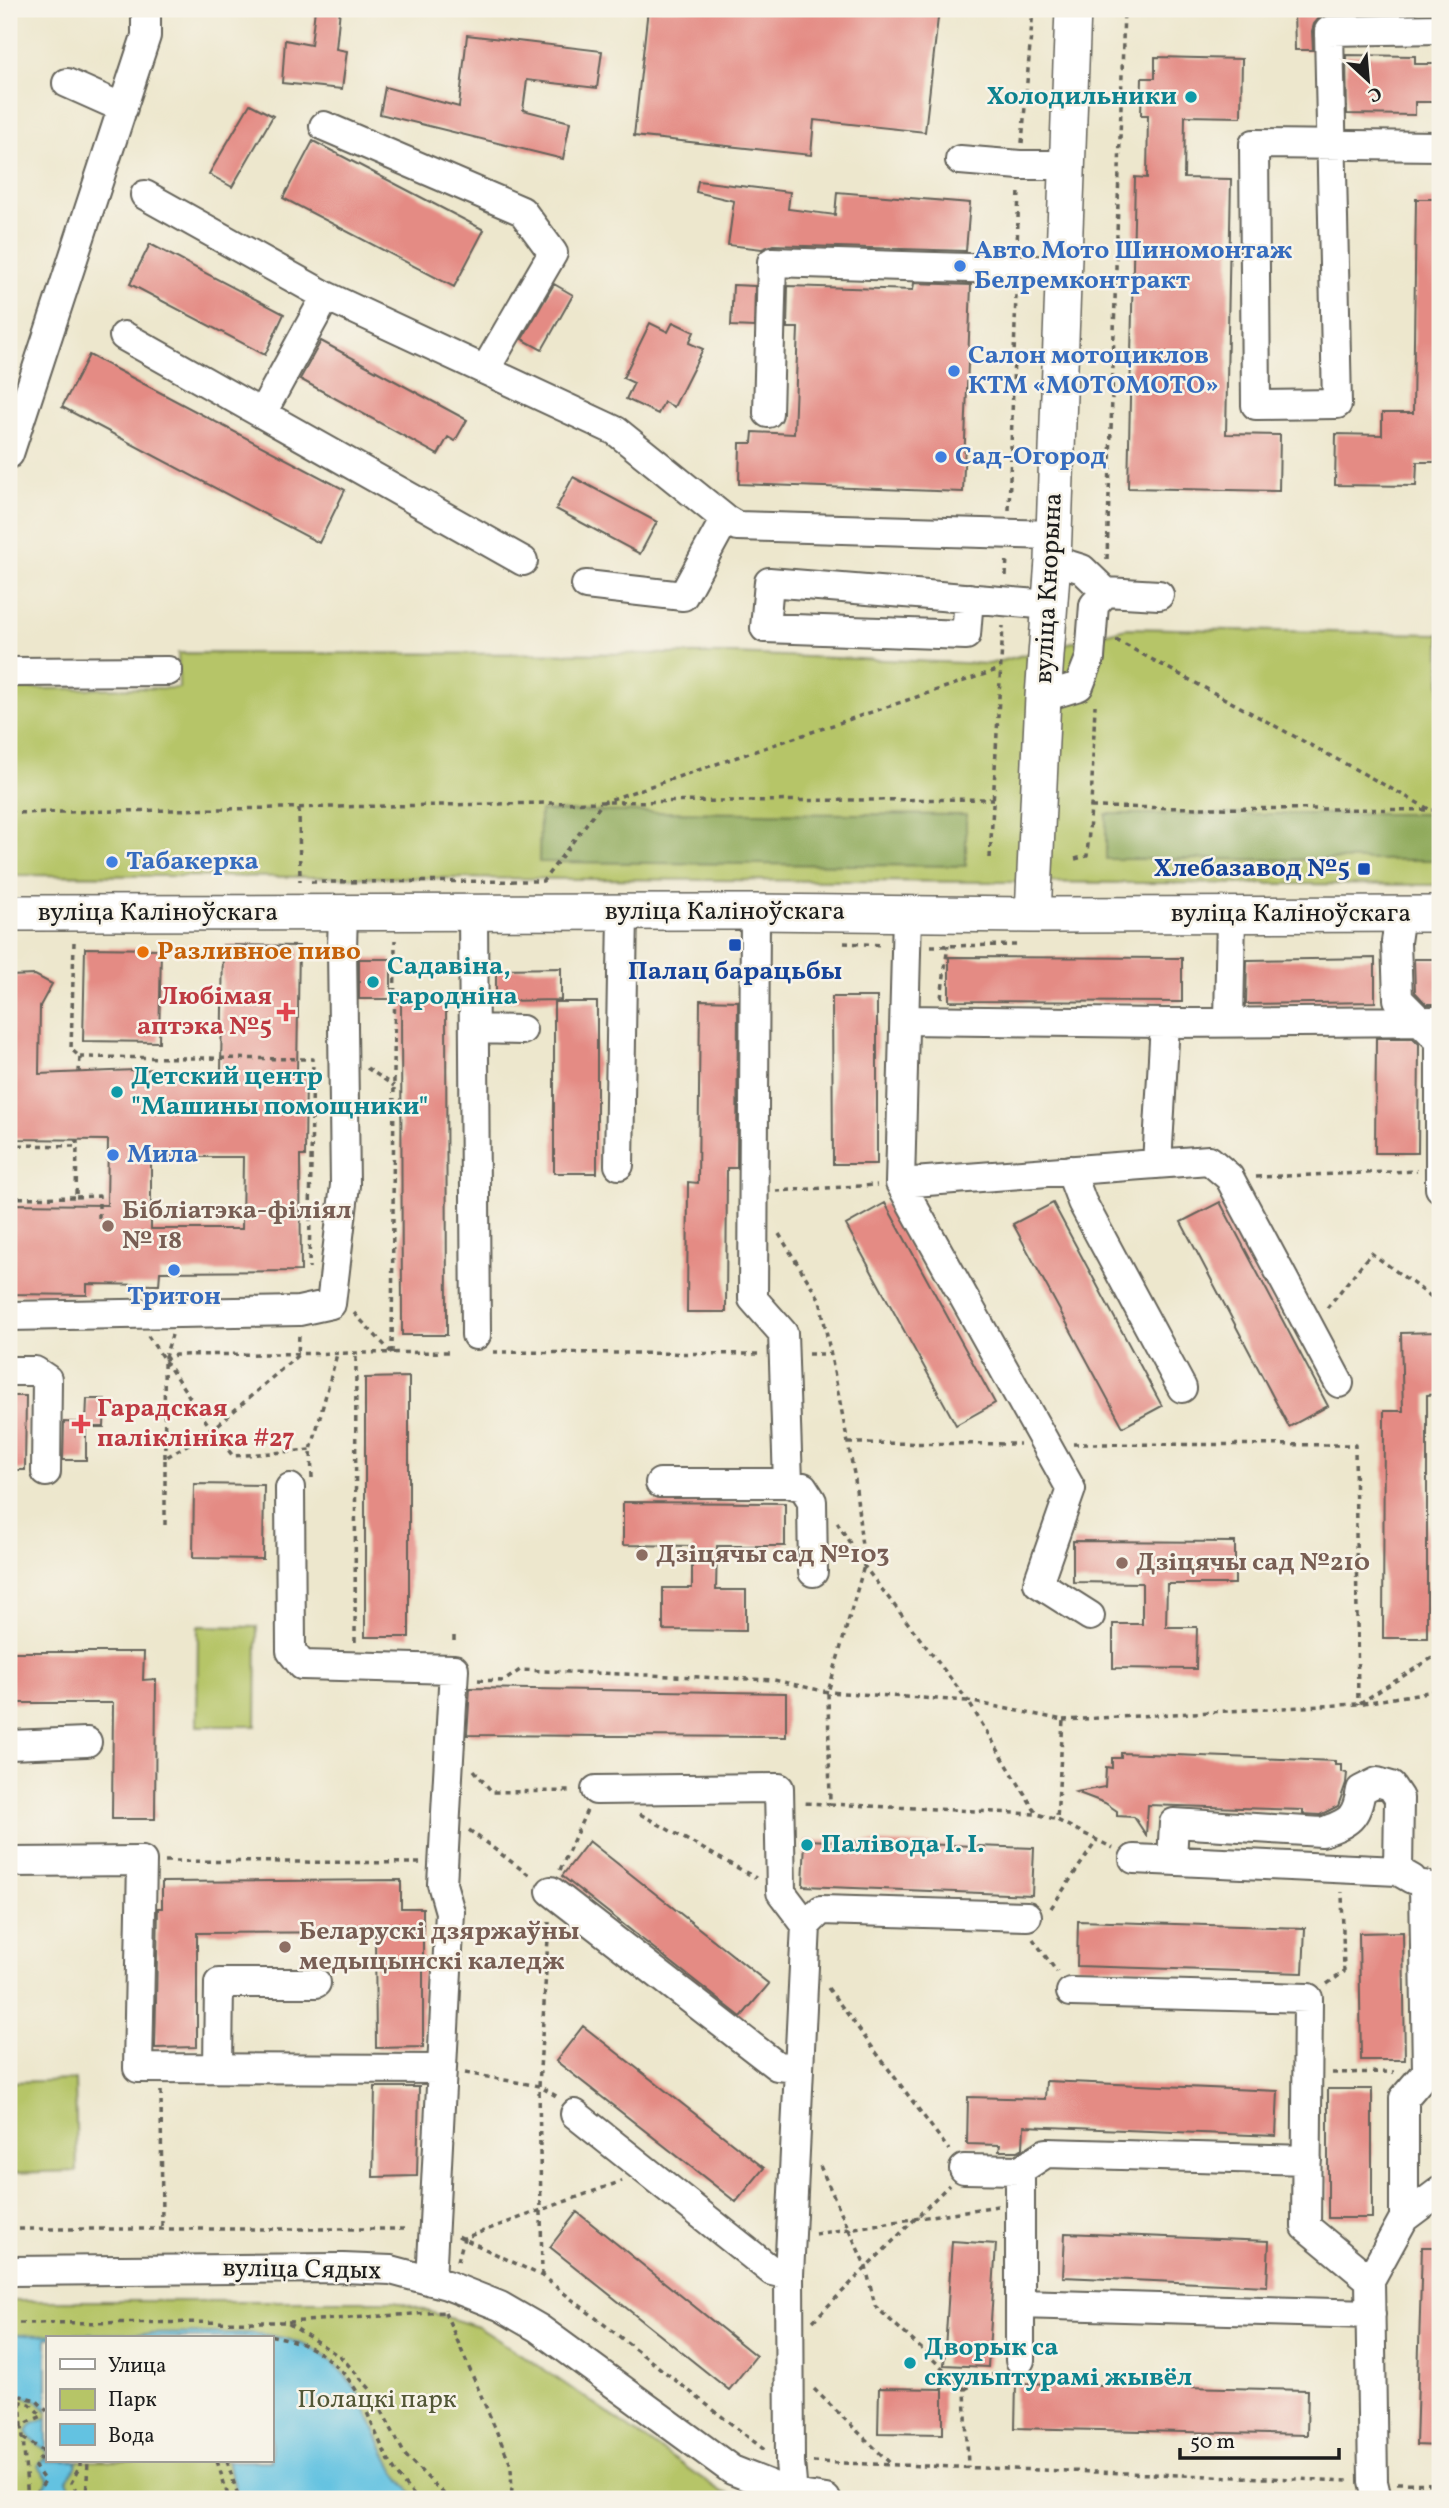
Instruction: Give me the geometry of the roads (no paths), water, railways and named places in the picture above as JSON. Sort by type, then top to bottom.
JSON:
[{"type":"main road","name":"вуліца Кнорына","points":[[1033,915],[1053,548],[1073,9]]},
{"type":"main road","name":"вуліца Каліноўскага","points":[[9,913],[1440,914]]},
{"type":"street","points":[[9,454],[146,36],[142,11]]},
{"type":"street","points":[[1440,29],[1329,31],[1333,145],[1337,404],[1256,405],[1254,144],[1333,145],[1440,146]]},
{"type":"street","points":[[67,83],[122,108]]},
{"type":"street","points":[[324,126],[522,211],[553,253],[485,370]]},
{"type":"street","points":[[960,160],[1020,165],[1067,165]]},
{"type":"street","points":[[145,195],[326,296],[616,431],[737,526],[1009,534],[1053,548],[1082,569],[1106,592],[1159,595]]},
{"type":"street","points":[[768,413],[772,262],[1063,271]]},
{"type":"street","points":[[262,413],[326,296]]},
{"type":"street","points":[[124,336],[523,561]]},
{"type":"street","points":[[586,585],[682,596],[725,519]]},
{"type":"street","points":[[970,598],[966,635],[765,628],[769,582],[970,598],[1050,605]]},
{"type":"street","points":[[1043,697],[1079,686],[1090,658],[1094,605],[1106,592]]},
{"type":"street","points":[[9,672],[169,671]]},
{"type":"street","points":[[9,1316],[134,1316],[299,1311],[331,1304],[320,1284],[345,1185],[343,912]]},
{"type":"street","points":[[473,912],[483,1344]]},
{"type":"street","points":[[619,1165],[623,912]]},
{"type":"street","points":[[755,912],[753,1299],[783,1333],[788,1483]]},
{"type":"street","points":[[907,914],[900,1183],[1071,1489],[1038,1583],[1090,1616]]},
{"type":"street","points":[[1400,914],[1396,942],[1398,999],[1430,1021],[1440,1041],[1440,1188]]},
{"type":"street","points":[[1229,1021],[1231,915]]},
{"type":"street","points":[[905,1020],[1165,1023],[1430,1021]]},
{"type":"street","points":[[1157,1164],[1165,1023]]},
{"type":"street","points":[[474,1029],[522,1030]]},
{"type":"street","points":[[900,1183],[1209,1160],[1229,1177],[1339,1383]]},
{"type":"street","points":[[1070,1171],[1082,1202],[1182,1388]]},
{"type":"street","points":[[9,1371],[35,1371],[47,1379],[46,1472]]},
{"type":"street","points":[[660,1483],[788,1483],[803,1487],[812,1501],[813,1572]]},
{"type":"street","points":[[289,1488],[291,1651],[302,1665],[454,1669],[442,1884],[450,1912],[431,2281]]},
{"type":"street","points":[[9,1745],[87,1742]]},
{"type":"street","points":[[1172,1860],[1174,1824],[1322,1832],[1341,1826],[1357,1812],[1361,1790],[1377,1782],[1391,1786],[1399,1798],[1398,1871]]},
{"type":"street","points":[[596,1790],[779,1788],[781,1892],[806,1925],[789,2276],[790,2462],[793,2494]]},
{"type":"street","points":[[1134,1859],[1398,1871],[1432,1881],[1434,2061],[1404,2098],[1404,2218]]},
{"type":"street","points":[[9,1862],[142,1861],[138,2068],[442,2069]]},
{"type":"street","points":[[551,1891],[777,2066],[799,2068]]},
{"type":"street","points":[[806,1925],[821,1910],[1028,1916]]},
{"type":"street","points":[[218,2068],[219,1983],[316,1983]]},
{"type":"street","points":[[1071,1992],[1308,1998],[1306,2227],[1370,2280]]},
{"type":"street","points":[[575,2114],[772,2270],[789,2276]]},
{"type":"street","points":[[964,2169],[1020,2170],[1046,2153],[1307,2160]]},
{"type":"street","points":[[1020,2170],[1020,2360]]},
{"type":"street","points":[[1375,2491],[1370,2280],[1404,2218],[1440,2191]]},
{"type":"street","name":"вуліца Сядых","points":[[9,2271],[343,2268],[391,2270],[431,2281],[452,2287],[520,2316],[732,2470],[793,2494],[826,2499]]},
{"type":"street","points":[[1020,2305],[1371,2314]]},
{"type":"water","points":[[241,2333],[274,2336],[304,2345],[331,2361],[343,2373],[363,2403],[393,2467],[418,2499],[239,2499],[227,2462],[273,2462],[273,2336],[46,2336],[46,2410],[36,2400],[9,2393],[9,2335]]},
{"type":"water","points":[[46,2418],[46,2450],[30,2438],[27,2431],[32,2423]]},
{"type":"water","points":[[46,2456],[46,2462],[77,2462],[67,2480],[71,2494],[64,2499],[45,2499],[41,2491],[48,2479],[38,2466]]},
{"type":"place","name":"Холодильники","points":[[1191,97]]},
{"type":"place","name":"Авто Мото Шиномонтаж Белремконтракт","points":[[960,266]]},
{"type":"place","name":"Салон мотоциклов КТМ «МОТОМОТО»","points":[[954,371]]},
{"type":"place","name":"Сад-Огород","points":[[941,457]]},
{"type":"place","name":"Табакерка","points":[[112,862]]},
{"type":"place","name":"Хлебазавод №5","points":[[1364,869]]},
{"type":"place","name":"Палац барацьбы","points":[[735,945]]},
{"type":"place","name":"Разливное пиво","points":[[143,952]]},
{"type":"place","name":"Садавіна, гародніна","points":[[373,982]]},
{"type":"place","name":"Любімая аптэка №5","points":[[286,1012]]},
{"type":"place","name":"Детский центр \"Машины помощники\"","points":[[117,1092]]},
{"type":"place","name":"Мила","points":[[113,1155]]},
{"type":"place","name":"Бібліатэка-філіял № 18","points":[[108,1226]]},
{"type":"place","name":"Тритон","points":[[174,1270]]},
{"type":"place","name":"Гарадская паліклініка #27","points":[[81,1424]]},
{"type":"place","name":"Дзіцячы сад №103","points":[[642,1555]]},
{"type":"place","name":"Дзіцячы сад №210","points":[[1122,1563]]},
{"type":"place","name":"Палівода І. І.","points":[[807,1845]]},
{"type":"place","name":"Беларускі дзяржаўны медыцынскі каледж","points":[[285,1947]]},
{"type":"place","name":"Дворык са скульптурамі жывёл","points":[[910,2363]]},
{"type":"park label","name":"Полацкі парк","points":[[377,2400]]}]
